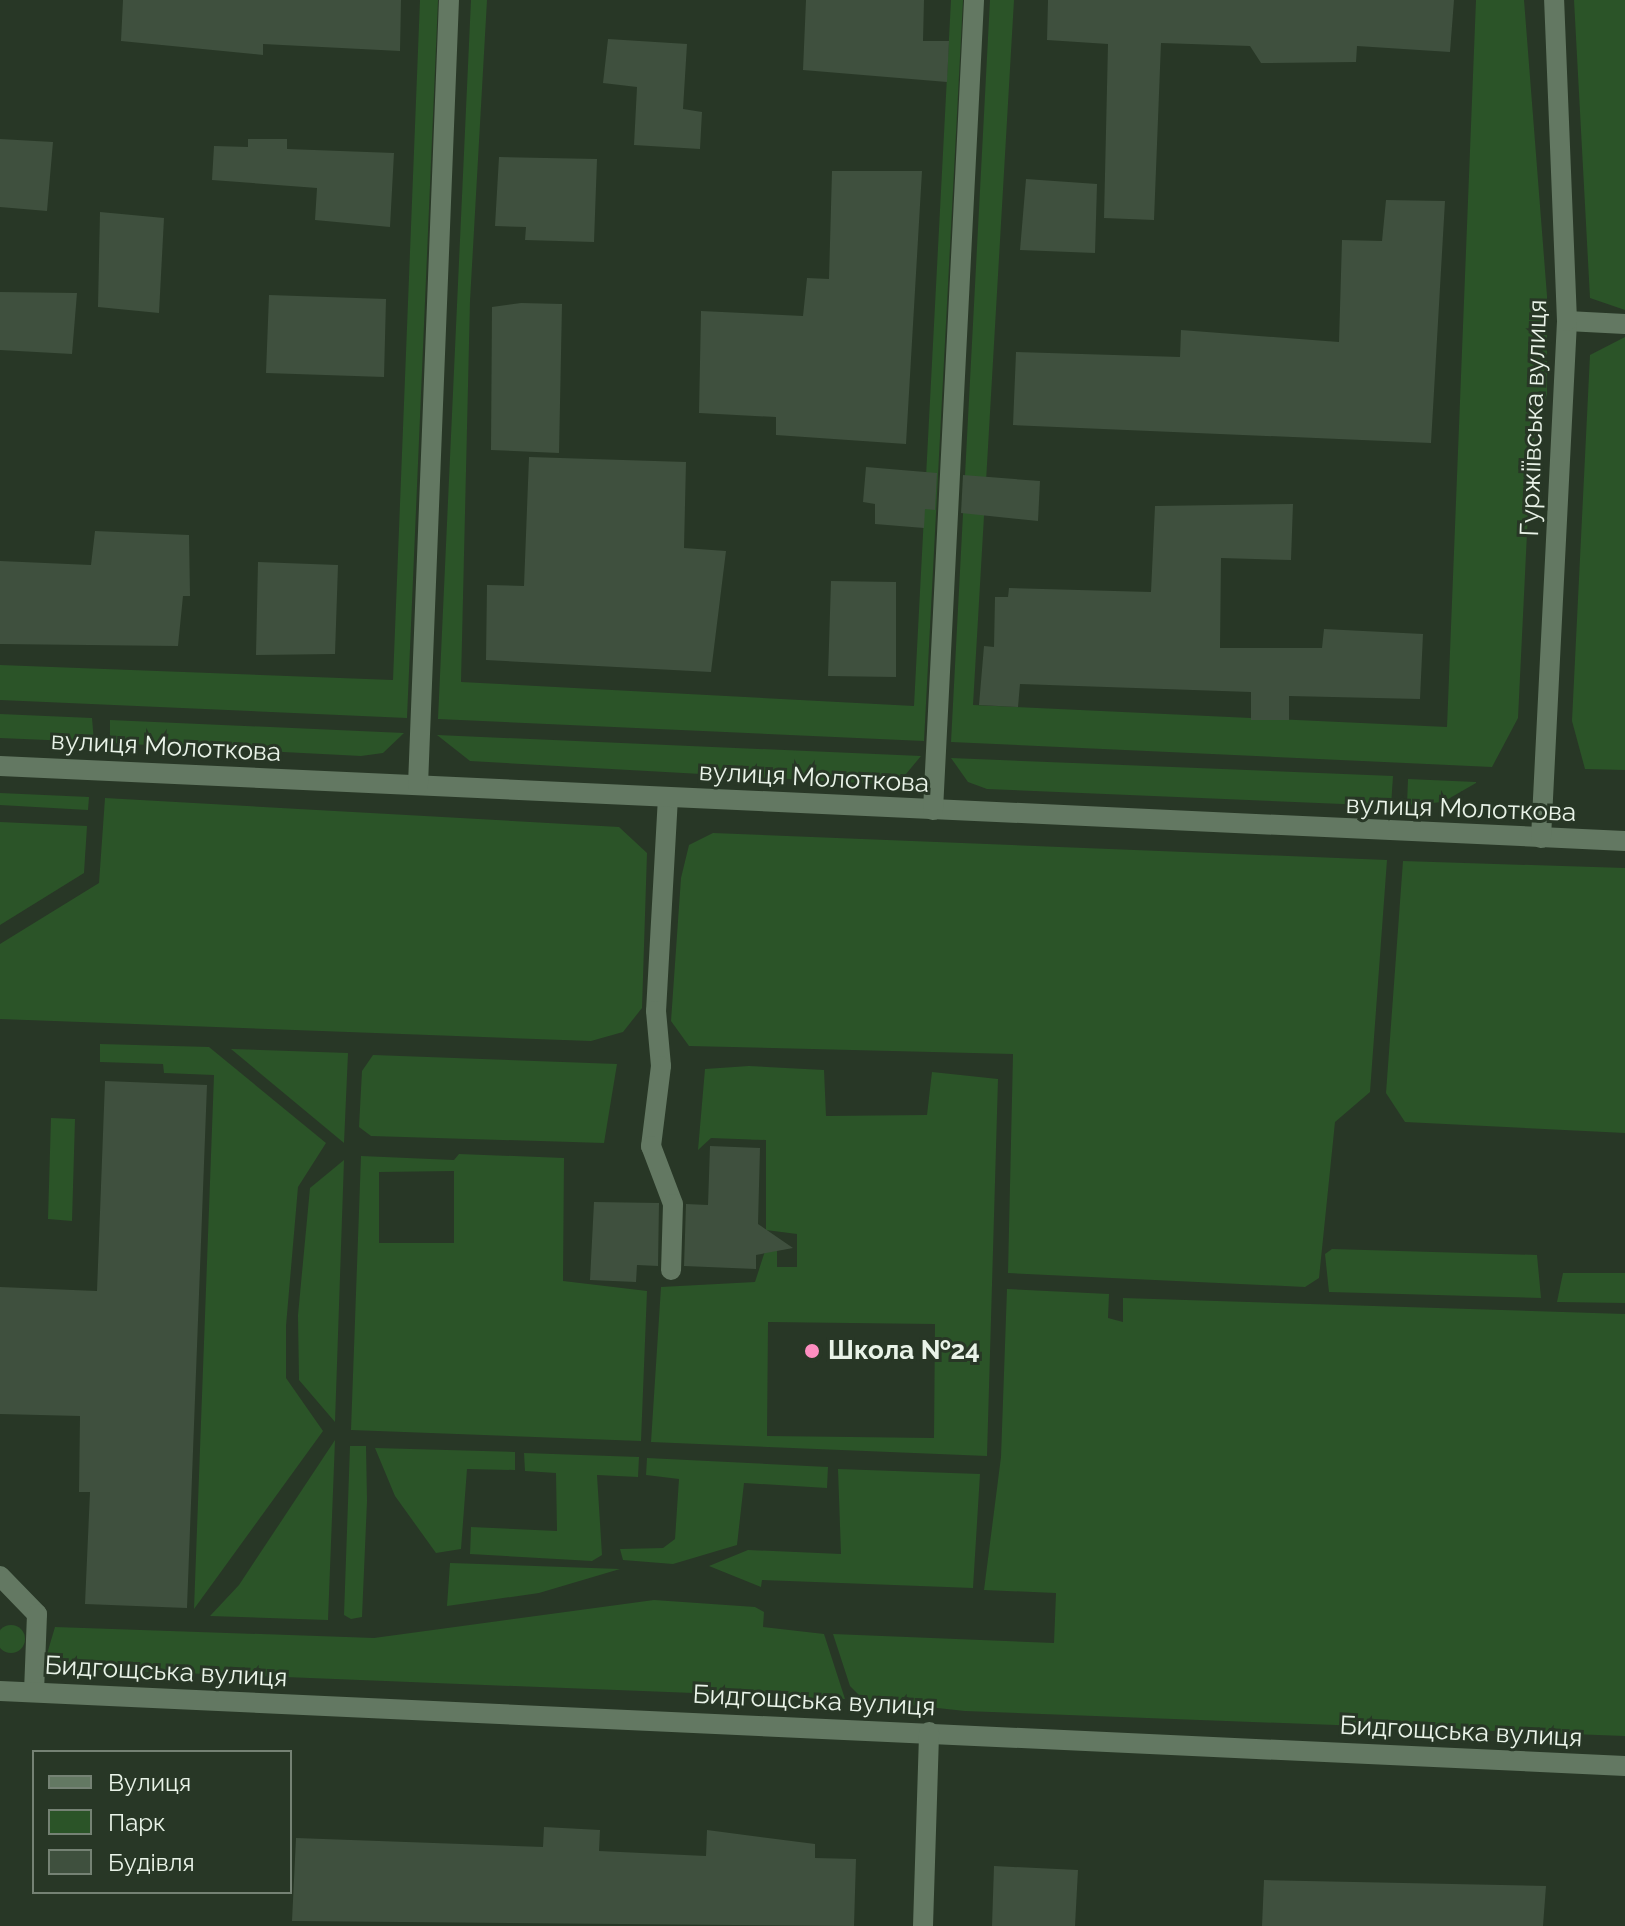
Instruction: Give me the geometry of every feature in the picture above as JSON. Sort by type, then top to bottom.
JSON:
[{"type":"street","points":[[418,785],[449,0]]},
{"type":"street","points":[[933,810],[974,0]]},
{"type":"street","name":"Гуржіївська вулиця","points":[[1541,838],[1567,321],[1554,0]]},
{"type":"street","points":[[1567,321],[1625,324]]},
{"type":"street","name":"вулиця Молоткова","points":[[0,766],[1625,841]]},
{"type":"street","points":[[668,797],[656,1011],[661,1066],[651,1146],[673,1204],[671,1270]]},
{"type":"street","points":[[0,1576],[37,1614],[34,1692]]},
{"type":"street","name":"Бидгощська вулиця","points":[[0,1691],[1625,1766]]},
{"type":"street","points":[[923,1926],[929,1732]]},
{"type":"green space","points":[[420,0],[438,0],[407,718],[0,700],[0,665],[393,680]]},
{"type":"green space","points":[[471,0],[487,0],[470,301],[461,682],[914,706],[951,0],[963,0],[924,741],[438,719]]},
{"type":"green space","points":[[990,0],[1014,0],[973,705],[1447,727],[1476,0],[1524,0],[1547,296],[1547,394],[1531,451],[1518,718],[1492,767],[951,742]]},
{"type":"green space","points":[[1574,0],[1625,0],[1625,310],[1590,298]]},
{"type":"green space","points":[[1625,337],[1625,770],[1585,769],[1572,721],[1590,355]]},
{"type":"green space","points":[[0,714],[92,718],[94,742],[0,738]]},
{"type":"green space","points":[[110,720],[404,733],[383,753],[361,756],[110,743]]},
{"type":"green space","points":[[437,735],[921,756],[906,774],[878,784],[470,761]]},
{"type":"green space","points":[[951,758],[1393,776],[1391,806],[987,789],[968,782]]},
{"type":"green space","points":[[1408,779],[1476,783],[1443,802],[1407,805]]},
{"type":"green space","points":[[0,793],[89,797],[88,810],[0,805]]},
{"type":"green space","points":[[105,798],[619,827],[647,853],[642,1008],[623,1032],[591,1041],[0,1019],[0,944],[99,883]]},
{"type":"green space","points":[[0,822],[87,826],[84,873],[0,925]]},
{"type":"green space","points":[[713,833],[1387,860],[1370,1092],[1335,1122],[1319,1278],[1305,1287],[1008,1273],[1013,1054],[689,1046],[671,1021],[681,878],[689,845]]},
{"type":"green space","points":[[1403,861],[1625,868],[1625,1133],[1405,1122],[1386,1093]]},
{"type":"green space","points":[[100,1044],[209,1047],[326,1143],[298,1187],[286,1326],[286,1378],[323,1431],[194,1609],[214,1075],[164,1073],[163,1064],[100,1062]]},
{"type":"green space","points":[[231,1049],[348,1053],[344,1143]]},
{"type":"green space","points":[[373,1055],[617,1064],[604,1143],[371,1136],[359,1127],[362,1071]]},
{"type":"green space","points":[[749,1066],[824,1070],[826,1116],[927,1115],[932,1072],[998,1079],[987,1456],[651,1442],[661,1287],[755,1282],[765,1251],[777,1250],[777,1267],[797,1267],[797,1234],[766,1230],[766,1140],[711,1138],[698,1150],[705,1069]],"holes":[[[768,1322],[935,1324],[934,1438],[767,1436]]]},
{"type":"green space","points":[[51,1118],[75,1119],[72,1221],[48,1219]]},
{"type":"green space","points":[[459,1154],[564,1158],[563,1281],[647,1291],[641,1441],[351,1430],[361,1156],[454,1160]],"holes":[[[454,1171],[454,1243],[379,1243],[379,1172]]]},
{"type":"green space","points":[[344,1160],[335,1422],[299,1380],[298,1315],[310,1188]]},
{"type":"green space","points":[[1332,1249],[1537,1255],[1541,1298],[1329,1292],[1325,1254]]},
{"type":"green space","points":[[1563,1273],[1625,1273],[1625,1303],[1557,1302]]},
{"type":"green space","points":[[1007,1289],[1109,1294],[1108,1318],[1123,1322],[1123,1298],[1625,1314],[1625,1736],[965,1711],[864,1700],[850,1686],[833,1634],[1054,1643],[1056,1593],[984,1590],[1001,1457]]},
{"type":"green space","points":[[335,1440],[328,1620],[210,1616],[239,1585]]},
{"type":"green space","points":[[350,1446],[366,1446],[367,1501],[362,1617],[351,1619],[344,1615]]},
{"type":"green space","points":[[375,1448],[515,1452],[515,1470],[467,1469],[461,1549],[436,1553],[395,1496]]},
{"type":"green space","points":[[524,1453],[639,1457],[638,1477],[597,1475],[602,1555],[592,1561],[470,1554],[471,1527],[557,1531],[556,1473],[525,1471]]},
{"type":"green space","points":[[647,1458],[828,1467],[827,1488],[744,1483],[737,1545],[673,1564],[623,1560],[620,1549],[663,1548],[675,1539],[679,1479],[646,1475]]},
{"type":"green space","points":[[838,1469],[980,1474],[973,1588],[762,1580],[761,1587],[709,1566],[748,1550],[841,1554]]},
{"type":"green space","points":[[450,1563],[620,1569],[539,1593],[447,1606]]},
{"type":"green space","points":[[654,1600],[755,1607],[764,1612],[763,1627],[824,1634],[845,1699],[53,1668],[47,1654],[55,1627],[374,1638]]},
{"type":"green space","points":[[6,1626],[16,1626],[24,1634],[24,1644],[16,1652],[6,1652],[-1,1646],[-1,1632]]},
{"type":"building","points":[[123,0],[401,0],[400,51],[263,44],[263,55],[121,41]]},
{"type":"building","points":[[806,0],[924,0],[923,41],[949,41],[947,82],[803,70]]},
{"type":"building","points":[[1048,0],[1454,0],[1450,52],[1357,46],[1356,62],[1261,63],[1250,46],[1161,43],[1154,220],[1104,218],[1108,44],[1047,40]]},
{"type":"building","points":[[608,39],[687,44],[683,109],[702,112],[700,149],[634,145],[637,87],[603,83]]},
{"type":"building","points":[[0,139],[53,142],[47,211],[0,207]]},
{"type":"building","points":[[248,139],[287,139],[287,149],[394,153],[390,227],[315,220],[317,188],[212,180],[214,146],[248,147]]},
{"type":"building","points":[[499,157],[597,159],[594,242],[525,240],[526,227],[495,226]]},
{"type":"building","points":[[832,171],[922,171],[906,444],[776,435],[776,417],[699,413],[701,311],[803,316],[807,278],[829,279]]},
{"type":"building","points":[[1026,179],[1097,184],[1095,253],[1020,250]]},
{"type":"building","points":[[1386,200],[1445,201],[1431,443],[1013,425],[1016,352],[1180,357],[1181,330],[1339,342],[1342,240],[1382,241]]},
{"type":"building","points":[[100,212],[164,218],[159,313],[98,307]]},
{"type":"building","points":[[0,292],[77,293],[72,354],[0,350]]},
{"type":"building","points":[[269,295],[386,299],[384,377],[266,373]]},
{"type":"building","points":[[521,303],[562,304],[559,453],[491,450],[492,307]]},
{"type":"building","points":[[529,457],[686,462],[684,548],[726,551],[711,672],[486,660],[487,585],[524,586]]},
{"type":"building","points":[[866,467],[937,473],[935,510],[925,509],[924,528],[875,524],[875,504],[863,502]]},
{"type":"building","points":[[963,475],[1040,481],[1038,521],[961,513]]},
{"type":"building","points":[[1293,504],[1291,560],[1221,558],[1220,648],[1322,648],[1324,629],[1423,634],[1420,699],[1289,696],[1289,720],[1251,720],[1251,692],[1020,684],[1018,707],[979,705],[984,646],[994,647],[995,597],[1008,597],[1009,588],[1151,592],[1155,506]]},
{"type":"building","points":[[95,531],[189,535],[190,596],[183,596],[178,646],[0,644],[0,561],[91,565]]},
{"type":"building","points":[[258,562],[338,565],[335,654],[256,655]]},
{"type":"building","points":[[831,581],[896,582],[896,677],[828,676]]},
{"type":"building","points":[[105,1081],[207,1085],[187,1608],[85,1604],[90,1492],[79,1492],[80,1416],[0,1414],[0,1287],[97,1291]]},
{"type":"building","points":[[710,1146],[760,1148],[758,1224],[793,1248],[756,1255],[756,1269],[684,1266],[686,1204],[708,1205]]},
{"type":"building","points":[[594,1202],[659,1203],[658,1266],[637,1265],[636,1282],[590,1280]]},
{"type":"building","points":[[544,1827],[600,1830],[599,1851],[706,1856],[707,1830],[815,1844],[815,1858],[856,1859],[854,1926],[292,1921],[296,1838],[543,1847]]},
{"type":"building","points":[[994,1866],[1078,1870],[1075,1926],[992,1926]]},
{"type":"building","points":[[1264,1880],[1546,1886],[1543,1926],[1262,1926]]},
{"type":"place","name":"Школа №24","points":[[812,1351]]}]
